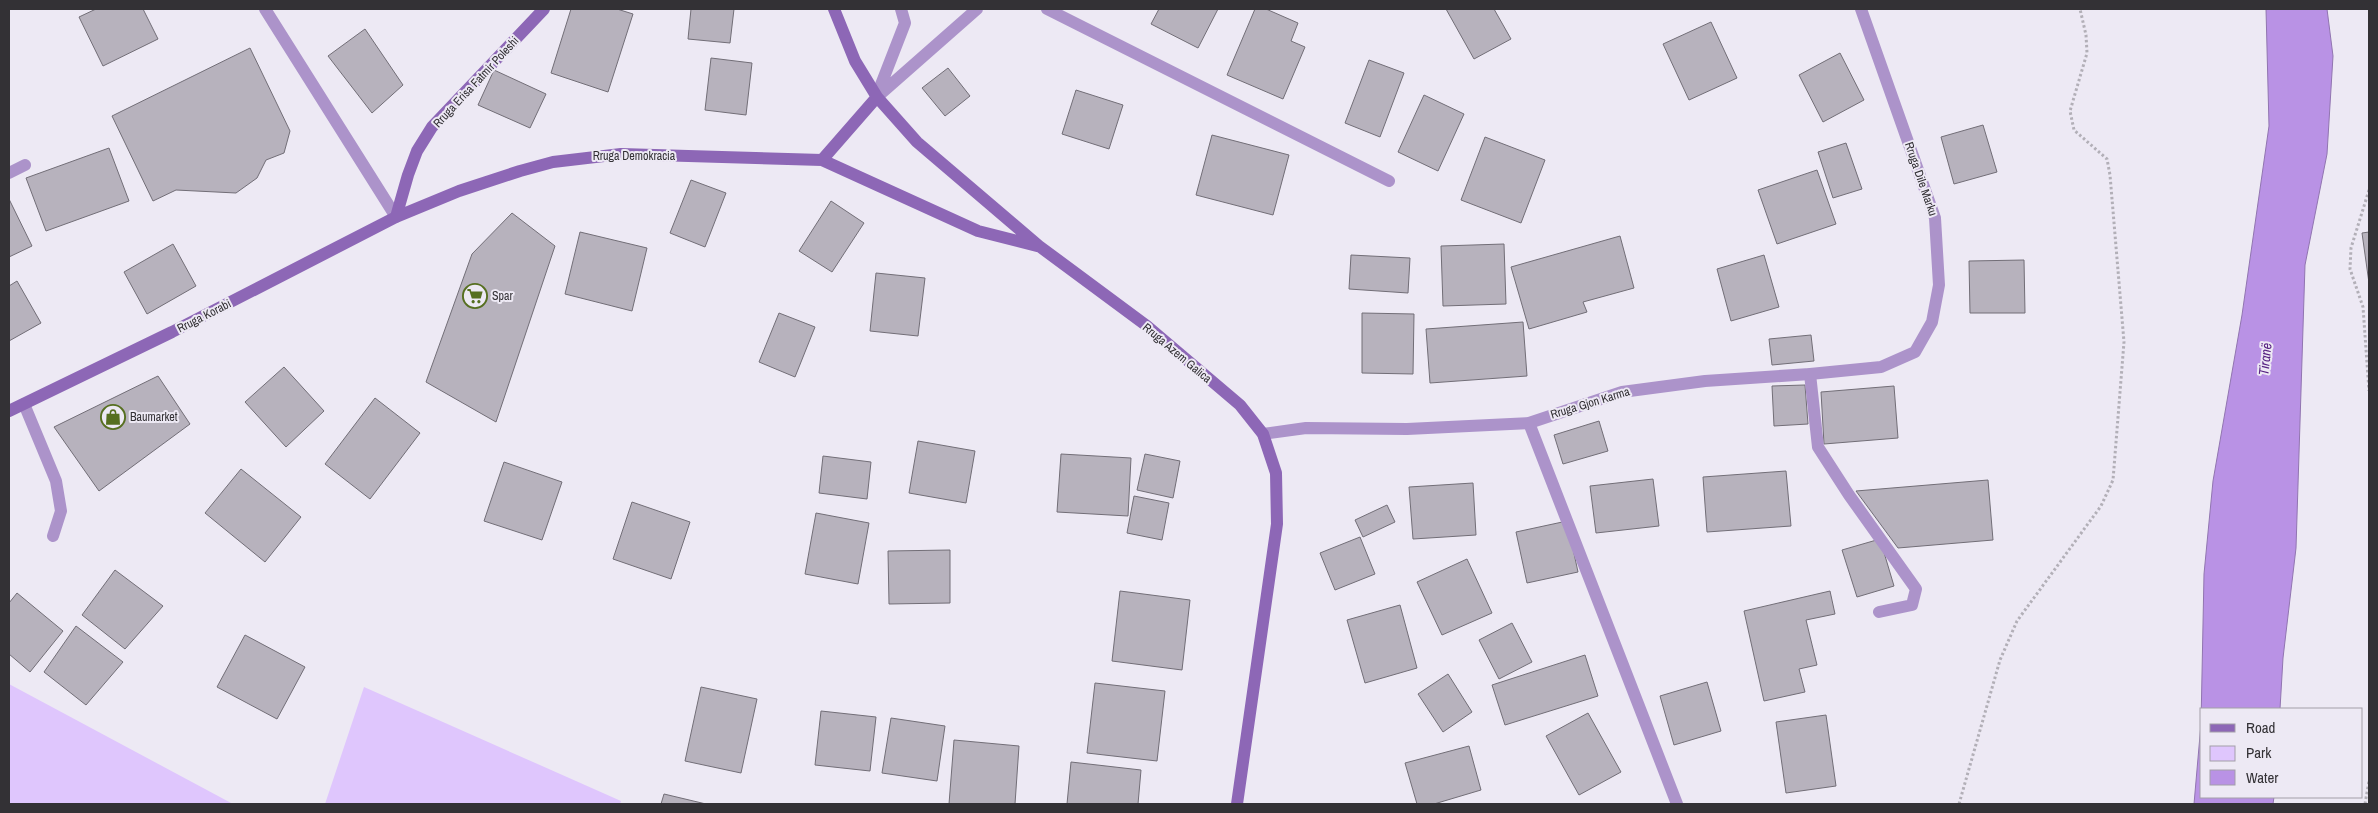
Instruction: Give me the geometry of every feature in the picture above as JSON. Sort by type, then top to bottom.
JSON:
[{"type":"street","points":[[265,9],[396,217]]},
{"type":"street","name":"Rruga Erisa Fatmir Poleshi","points":[[396,217],[417,151],[432,127],[544,9]]},
{"type":"street","name":"Rruga Azem Galica","points":[[834,9],[855,61],[877,97],[917,142],[1039,246],[1147,326],[1240,405],[1263,434],[1276,473],[1277,524],[1237,804]]},
{"type":"street","points":[[877,97],[905,22],[902,9]]},
{"type":"street","points":[[822,160],[877,97],[978,9]]},
{"type":"street","points":[[1047,9],[1390,181]]},
{"type":"street","name":"Rruga Dile Marku","points":[[1861,9],[1935,218],[1939,284],[1932,322],[1915,352]]},
{"type":"street","name":"Rruga Demokracia","points":[[396,217],[459,191],[520,171],[553,162],[587,156],[621,154],[822,160],[978,231],[1039,246]]},
{"type":"street","points":[[9,173],[24,165]]},
{"type":"street","name":"Rruga Korabi","points":[[9,411],[172,332],[396,217]]},
{"type":"street","name":"Rruga Gjon Karma","points":[[1263,434],[1306,428],[1407,429],[1529,423],[1622,392],[1705,381],[1881,367],[1915,352]]},
{"type":"street","points":[[1810,374],[1818,447],[1849,495],[1916,589],[1912,605],[1878,612]]},
{"type":"street","points":[[24,404],[56,481],[60,511],[52,536]]},
{"type":"street","points":[[1529,423],[1677,804]]},
{"type":"path","points":[[1959,804],[2000,660],[2017,621],[2101,506],[2113,480],[2124,342],[2110,175],[2106,159],[2074,130],[2070,111],[2087,53],[2086,35],[2080,9]]},
{"type":"path","points":[[2369,190],[2351,248],[2350,269],[2363,307],[2369,391]]},
{"type":"path","points":[[2365,804],[2369,781]]},
{"type":"green space","points":[[9,684],[233,804],[9,804]]},
{"type":"green space","points":[[364,687],[621,801],[620,804],[325,804]]},
{"type":"water","name":"Tiranë","points":[[2266,9],[2327,9],[2333,56],[2327,154],[2305,265],[2296,548],[2283,658],[2280,708],[2201,708],[2204,574],[2213,481],[2242,315],[2269,126]]},
{"type":"water","points":[[2200,735],[2200,798],[2274,798],[2273,804],[2194,804]]},
{"type":"building","points":[[96,9],[143,9],[158,39],[103,66],[79,17]]},
{"type":"building","points":[[571,9],[617,9],[633,14],[608,92],[551,73]]},
{"type":"building","points":[[691,9],[734,9],[730,43],[688,39]]},
{"type":"building","points":[[1159,9],[1218,9],[1198,48],[1151,24]]},
{"type":"building","points":[[1255,9],[1266,9],[1298,23],[1291,41],[1305,47],[1283,99],[1227,75]]},
{"type":"building","points":[[1446,9],[1494,9],[1511,39],[1474,59]]},
{"type":"building","points":[[1711,22],[1737,78],[1689,100],[1663,44]]},
{"type":"building","points":[[365,29],[403,85],[372,113],[328,56]]},
{"type":"building","points":[[250,48],[290,131],[284,153],[266,160],[257,178],[236,193],[176,190],[153,201],[112,116]]},
{"type":"building","points":[[1840,53],[1864,100],[1823,122],[1799,75]]},
{"type":"building","points":[[711,58],[752,63],[746,115],[705,110]]},
{"type":"building","points":[[1369,60],[1404,73],[1380,137],[1345,123]]},
{"type":"building","points":[[948,68],[970,96],[945,116],[922,88]]},
{"type":"building","points":[[494,70],[546,94],[530,128],[478,105]]},
{"type":"building","points":[[1076,90],[1123,105],[1109,149],[1062,134]]},
{"type":"building","points":[[1424,95],[1464,114],[1438,171],[1398,152]]},
{"type":"building","points":[[1983,125],[1997,172],[1954,184],[1941,137]]},
{"type":"building","points":[[1212,135],[1289,155],[1273,215],[1196,195]]},
{"type":"building","points":[[1485,137],[1545,160],[1521,223],[1461,200]]},
{"type":"building","points":[[1846,143],[1862,189],[1833,198],[1818,152]]},
{"type":"building","points":[[109,148],[129,201],[46,231],[26,178]]},
{"type":"building","points":[[1817,170],[1836,224],[1777,244],[1758,190]]},
{"type":"building","points":[[691,180],[726,193],[705,247],[670,233]]},
{"type":"building","points":[[9,199],[32,246],[9,257]]},
{"type":"building","points":[[831,201],[864,223],[832,272],[799,251]]},
{"type":"building","points":[[512,213],[555,246],[496,422],[426,382],[472,254]]},
{"type":"building","points":[[580,232],[647,248],[632,311],[565,294]]},
{"type":"building","points":[[2369,232],[2369,283],[2362,233]]},
{"type":"building","points":[[1620,236],[1634,288],[1583,302],[1587,312],[1529,329],[1511,267]]},
{"type":"building","points":[[173,244],[196,286],[147,314],[124,272]]},
{"type":"building","points":[[1504,244],[1506,304],[1443,306],[1441,246]]},
{"type":"building","points":[[1351,255],[1410,258],[1408,293],[1349,289]]},
{"type":"building","points":[[1764,255],[1779,307],[1731,321],[1717,269]]},
{"type":"building","points":[[2024,260],[2025,313],[1970,313],[1969,261]]},
{"type":"building","points":[[876,273],[925,278],[918,336],[870,331]]},
{"type":"building","points":[[17,281],[41,323],[9,341],[9,286]]},
{"type":"building","points":[[779,313],[815,327],[795,377],[759,362]]},
{"type":"building","points":[[1362,313],[1414,314],[1413,374],[1362,373]]},
{"type":"building","points":[[1523,322],[1527,376],[1430,383],[1426,329]]},
{"type":"building","points":[[1811,335],[1814,361],[1772,365],[1769,339]]},
{"type":"building","points":[[284,367],[324,411],[286,447],[245,402]]},
{"type":"building","points":[[158,376],[190,424],[99,491],[54,427]]},
{"type":"building","points":[[1805,385],[1808,424],[1774,426],[1772,386]]},
{"type":"building","points":[[1894,386],[1898,438],[1824,444],[1821,392]]},
{"type":"building","points":[[375,398],[420,433],[370,499],[325,464]]},
{"type":"building","points":[[1599,421],[1608,451],[1563,464],[1554,435]]},
{"type":"building","points":[[918,441],[975,451],[966,503],[909,493]]},
{"type":"building","points":[[1061,454],[1131,458],[1128,516],[1057,512]]},
{"type":"building","points":[[1145,454],[1180,461],[1173,498],[1137,490]]},
{"type":"building","points":[[823,456],[871,462],[867,499],[819,493]]},
{"type":"building","points":[[504,462],[562,482],[542,540],[484,521]]},
{"type":"building","points":[[241,469],[301,517],[265,562],[205,513]]},
{"type":"building","points":[[1786,471],[1791,526],[1707,532],[1703,477]]},
{"type":"building","points":[[1653,479],[1659,526],[1596,533],[1590,486]]},
{"type":"building","points":[[1988,480],[1993,540],[1898,548],[1856,491]]},
{"type":"building","points":[[1473,483],[1476,535],[1413,539],[1409,487]]},
{"type":"building","points":[[1134,496],[1169,503],[1162,540],[1127,533]]},
{"type":"building","points":[[632,502],[690,522],[671,579],[613,559]]},
{"type":"building","points":[[1387,505],[1395,522],[1363,537],[1355,520]]},
{"type":"building","points":[[816,513],[869,523],[858,584],[805,574]]},
{"type":"building","points":[[1567,521],[1578,572],[1527,583],[1516,532]]},
{"type":"building","points":[[1360,537],[1375,574],[1335,590],[1320,553]]},
{"type":"building","points":[[1880,539],[1894,586],[1857,597],[1842,550]]},
{"type":"building","points":[[950,550],[950,603],[889,604],[888,551]]},
{"type":"building","points":[[1467,559],[1492,613],[1442,635],[1417,582]]},
{"type":"building","points":[[115,570],[163,606],[125,649],[82,615]]},
{"type":"building","points":[[1120,591],[1190,600],[1182,670],[1112,661]]},
{"type":"building","points":[[1830,591],[1835,614],[1806,620],[1817,665],[1799,669],[1805,692],[1764,701],[1744,611]]},
{"type":"building","points":[[17,593],[63,631],[30,672],[9,654],[9,603]]},
{"type":"building","points":[[1400,605],[1417,668],[1365,683],[1347,620]]},
{"type":"building","points":[[1512,623],[1532,662],[1499,679],[1479,640]]},
{"type":"building","points":[[76,626],[123,662],[86,705],[44,672]]},
{"type":"building","points":[[245,635],[305,667],[277,719],[217,687]]},
{"type":"building","points":[[1585,655],[1598,696],[1505,725],[1492,685]]},
{"type":"building","points":[[1448,674],[1472,712],[1443,732],[1418,694]]},
{"type":"building","points":[[1707,682],[1721,731],[1674,745],[1660,696]]},
{"type":"building","points":[[1095,683],[1165,691],[1157,761],[1087,753]]},
{"type":"building","points":[[701,687],[757,699],[741,773],[685,761]]},
{"type":"building","points":[[821,711],[876,717],[870,771],[815,765]]},
{"type":"building","points":[[1588,713],[1621,772],[1579,795],[1546,736]]},
{"type":"building","points":[[1826,715],[1836,786],[1786,793],[1776,722]]},
{"type":"building","points":[[891,718],[945,726],[937,781],[882,773]]},
{"type":"building","points":[[954,740],[1019,746],[1015,804],[949,804]]},
{"type":"building","points":[[1469,746],[1481,790],[1434,804],[1417,804],[1405,763]]},
{"type":"building","points":[[1071,762],[1141,770],[1138,804],[1067,804]]},
{"type":"building","points":[[664,794],[706,804],[661,804]]},
{"type":"place","name":"Spar","points":[[475,296]]},
{"type":"place","name":"Baumarket","points":[[113,417]]}]
